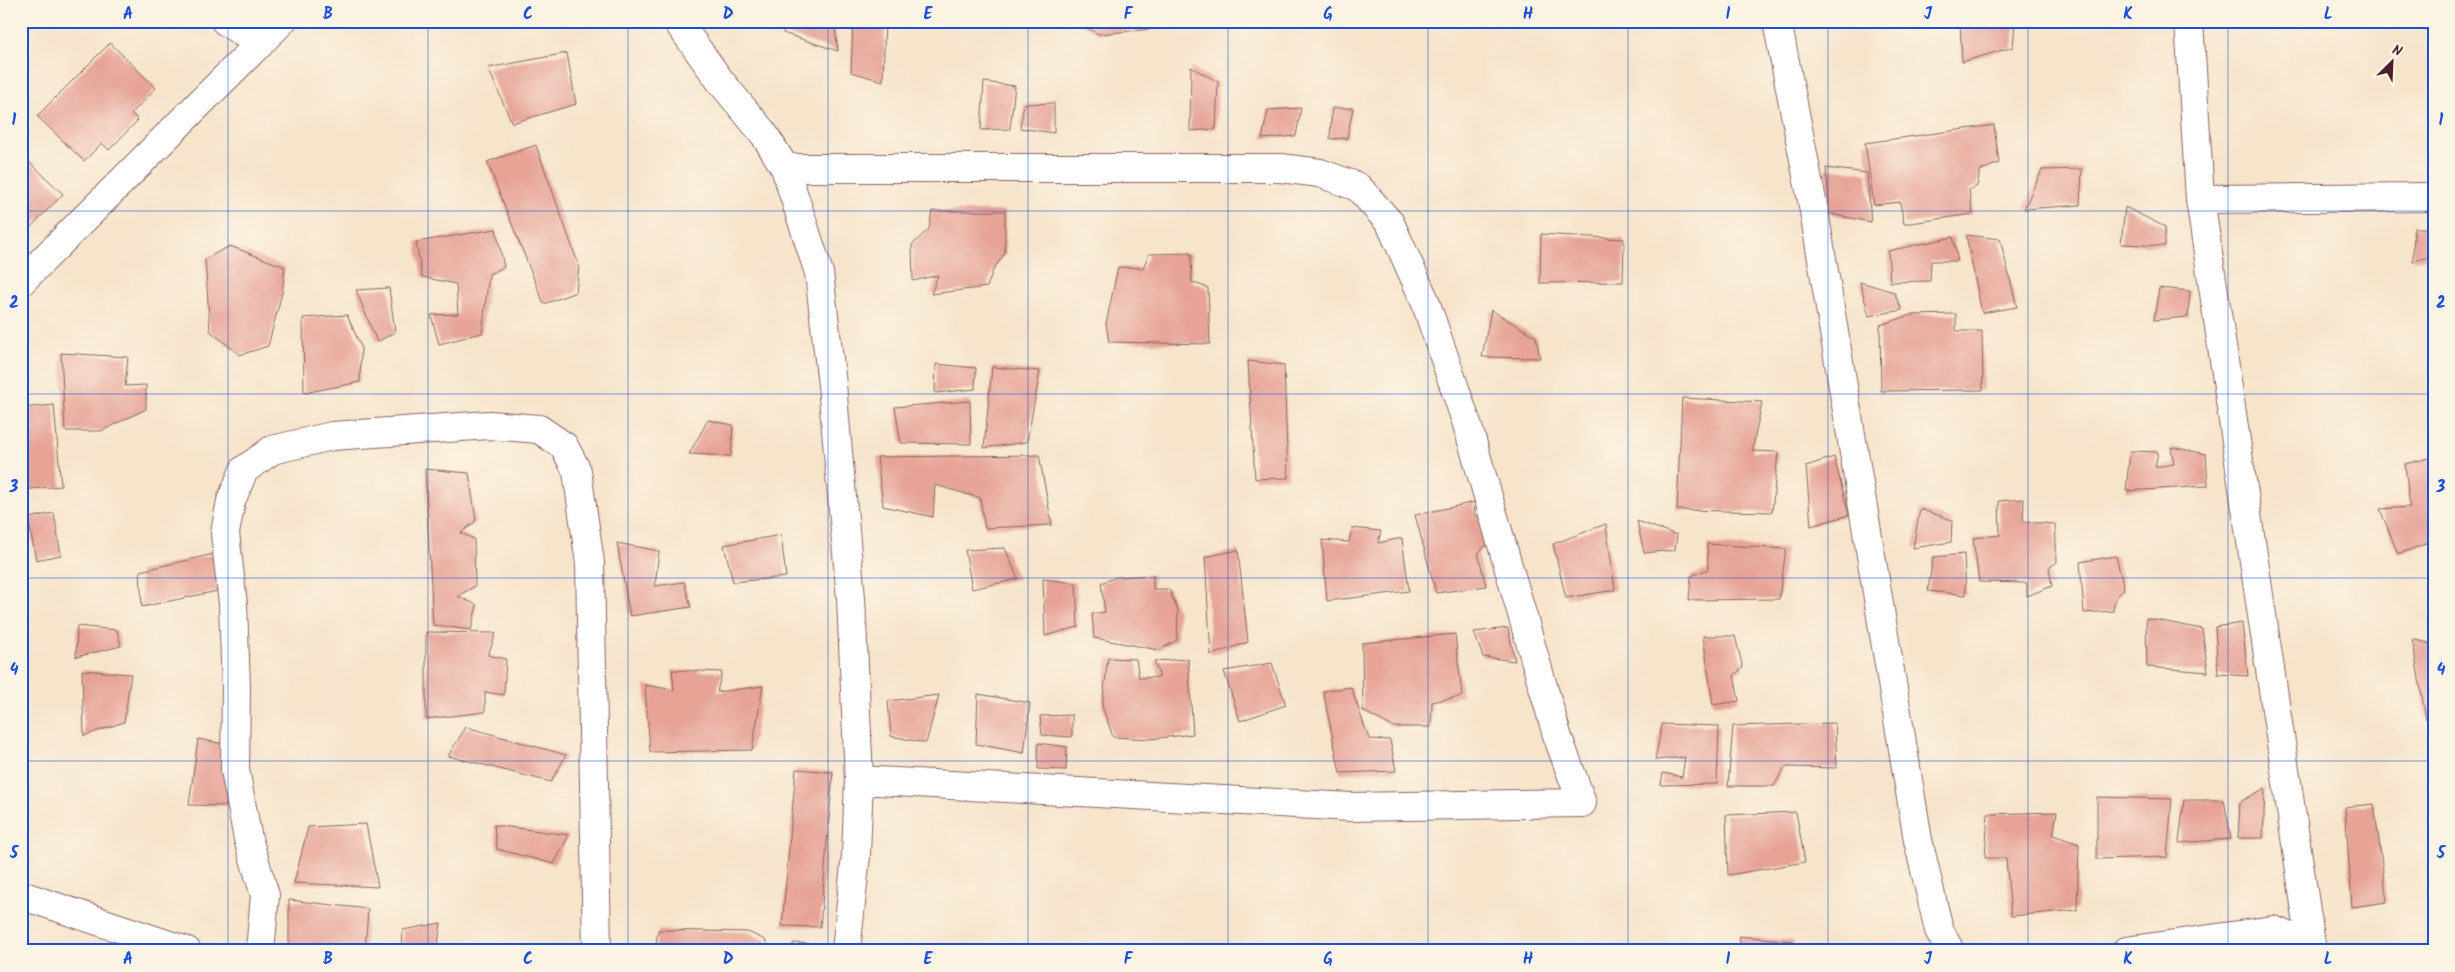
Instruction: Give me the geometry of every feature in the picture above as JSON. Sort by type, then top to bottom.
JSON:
[{"type":"street","points":[[225,21],[260,44]]},
{"type":"street","points":[[21,282],[282,21]]},
{"type":"street","points":[[677,21],[721,82],[764,134],[785,168],[819,273],[832,384],[851,598],[859,780],[856,855],[846,951]]},
{"type":"street","points":[[1777,21],[1814,211],[1918,840],[1940,930],[1950,951]]},
{"type":"street","points":[[2189,21],[2200,199],[2310,951]]},
{"type":"street","points":[[785,168],[1281,168],[1320,173],[1358,187],[1390,223],[1425,301],[1467,424],[1557,735],[1582,803],[1351,807],[859,780]]},
{"type":"street","points":[[2200,199],[2434,197]]},
{"type":"street","points":[[260,951],[265,895],[248,840],[235,770],[236,688],[233,604],[225,533],[230,501],[244,470],[272,450],[332,436],[489,425],[539,429],[564,446],[576,471],[590,563],[597,951]]},
{"type":"street","points":[[21,895],[187,951]]},
{"type":"street","points":[[2126,951],[2273,930],[2291,937],[2310,951]]},
{"type":"building","points":[[783,21],[834,21],[838,51],[783,33]]},
{"type":"building","points":[[853,21],[885,21],[883,81],[851,72]]},
{"type":"building","points":[[1076,21],[1156,21],[1153,29],[1098,34]]},
{"type":"building","points":[[1960,21],[2015,21],[2013,47],[1962,62]]},
{"type":"building","points":[[110,43],[156,88],[131,114],[138,120],[109,150],[102,143],[84,161],[37,116]]},
{"type":"building","points":[[567,53],[576,104],[512,123],[488,68]]},
{"type":"building","points":[[1191,67],[1218,82],[1216,129],[1190,131]]},
{"type":"building","points":[[984,82],[1015,86],[1010,129],[981,130]]},
{"type":"building","points":[[1054,103],[1054,133],[1020,128],[1024,104]]},
{"type":"building","points":[[1301,108],[1296,136],[1262,139],[1268,110]]},
{"type":"building","points":[[1332,108],[1353,108],[1347,138],[1330,139]]},
{"type":"building","points":[[1994,125],[1999,163],[1980,171],[1977,186],[1969,190],[1973,214],[1904,224],[1900,202],[1874,205],[1865,143]]},
{"type":"building","points":[[536,145],[579,266],[576,292],[544,304],[487,162]]},
{"type":"building","points":[[21,154],[63,194],[21,237]]},
{"type":"building","points":[[1826,168],[1867,173],[1871,222],[1830,214]]},
{"type":"building","points":[[2082,169],[2080,205],[2024,209],[2042,170]]},
{"type":"building","points":[[2125,207],[2165,227],[2165,246],[2121,244]]},
{"type":"building","points":[[932,211],[1005,211],[1005,253],[993,270],[987,287],[931,294],[938,275],[913,281],[912,245],[929,229]]},
{"type":"building","points":[[2414,228],[2434,228],[2434,256],[2413,261]]},
{"type":"building","points":[[496,229],[504,267],[489,274],[482,333],[439,344],[431,315],[458,314],[456,284],[422,277],[416,242]]},
{"type":"building","points":[[1541,234],[1624,239],[1623,282],[1540,283]]},
{"type":"building","points":[[1966,235],[2000,239],[2017,307],[1982,313]]},
{"type":"building","points":[[1953,237],[1958,261],[1931,261],[1930,281],[1890,282],[1888,251]]},
{"type":"building","points":[[230,246],[285,267],[282,293],[268,346],[240,355],[210,331],[205,259]]},
{"type":"building","points":[[1191,253],[1192,282],[1208,288],[1210,344],[1109,342],[1106,324],[1118,267],[1143,268],[1149,254]]},
{"type":"building","points":[[1860,282],[1894,292],[1902,310],[1869,316]]},
{"type":"building","points":[[389,288],[395,332],[377,342],[356,290]]},
{"type":"building","points":[[2159,288],[2190,291],[2188,317],[2154,320]]},
{"type":"building","points":[[1491,310],[1536,337],[1540,358],[1482,357]]},
{"type":"building","points":[[1956,314],[1956,331],[1982,331],[1983,390],[1881,391],[1880,325],[1911,315]]},
{"type":"building","points":[[347,315],[361,347],[360,382],[304,393],[303,318]]},
{"type":"building","points":[[61,353],[128,357],[125,386],[146,385],[146,409],[101,431],[65,431]]},
{"type":"building","points":[[1248,361],[1284,365],[1288,478],[1255,479]]},
{"type":"building","points":[[936,364],[976,368],[975,389],[935,393]]},
{"type":"building","points":[[992,367],[1040,371],[1027,442],[984,448]]},
{"type":"building","points":[[1682,398],[1762,402],[1752,451],[1778,452],[1772,512],[1677,510]]},
{"type":"building","points":[[970,401],[971,444],[901,443],[895,407]]},
{"type":"building","points":[[54,405],[61,486],[21,490],[21,408]]},
{"type":"building","points":[[708,420],[733,425],[731,456],[689,454]]},
{"type":"building","points":[[2171,447],[2206,454],[2208,486],[2126,491],[2130,451],[2158,452],[2155,467],[2174,464]]},
{"type":"building","points":[[1039,455],[1052,525],[985,528],[980,498],[935,485],[933,517],[883,506],[877,457]]},
{"type":"building","points":[[1834,457],[1849,515],[1811,526],[1806,466]]},
{"type":"building","points":[[2433,457],[2434,541],[2398,554],[2380,509],[2410,507],[2405,464]]},
{"type":"building","points":[[425,469],[469,473],[476,521],[461,533],[474,539],[475,586],[458,596],[477,605],[471,630],[433,625]]},
{"type":"building","points":[[2024,499],[2023,522],[2055,524],[2057,562],[2049,568],[2052,586],[2027,596],[2027,583],[1979,582],[1973,538],[2000,535],[1999,501]]},
{"type":"building","points":[[1475,502],[1474,516],[1485,517],[1490,542],[1478,553],[1486,586],[1436,593],[1415,515]]},
{"type":"building","points":[[1920,509],[1952,520],[1951,542],[1913,548]]},
{"type":"building","points":[[54,513],[61,555],[36,560],[28,518]]},
{"type":"building","points":[[1637,521],[1677,535],[1675,550],[1644,553]]},
{"type":"building","points":[[1606,524],[1615,590],[1566,598],[1553,544]]},
{"type":"building","points":[[1352,528],[1381,531],[1378,543],[1402,538],[1409,591],[1327,601],[1322,540],[1349,542]]},
{"type":"building","points":[[781,535],[786,577],[733,582],[724,545]]},
{"type":"building","points":[[617,543],[659,551],[655,586],[684,582],[691,607],[630,616]]},
{"type":"building","points":[[1707,544],[1786,549],[1779,599],[1689,600],[1691,576],[1708,569]]},
{"type":"building","points":[[1005,548],[1018,579],[972,589],[965,550]]},
{"type":"building","points":[[1238,550],[1248,642],[1211,655],[1205,557]]},
{"type":"building","points":[[214,554],[217,591],[142,607],[140,571]]},
{"type":"building","points":[[1964,554],[1966,595],[1928,591],[1933,557]]},
{"type":"building","points":[[2116,556],[2124,589],[2115,599],[2113,611],[2084,613],[2080,562]]},
{"type":"building","points":[[1153,575],[1153,589],[1169,589],[1178,611],[1177,640],[1159,650],[1094,638],[1092,614],[1105,612],[1101,583],[1117,577]]},
{"type":"building","points":[[1043,579],[1076,583],[1078,627],[1045,636]]},
{"type":"building","points":[[2146,618],[2202,629],[2208,672],[2147,667]]},
{"type":"building","points":[[2242,623],[2248,676],[2218,674],[2215,627]]},
{"type":"building","points":[[77,626],[117,630],[121,646],[76,657]]},
{"type":"building","points":[[1508,628],[1515,661],[1483,657],[1474,632]]},
{"type":"building","points":[[426,632],[496,633],[488,655],[506,659],[504,695],[485,692],[485,712],[426,719]]},
{"type":"building","points":[[1455,634],[1462,696],[1432,702],[1431,727],[1393,727],[1363,711],[1362,643]]},
{"type":"building","points":[[1703,636],[1735,636],[1743,668],[1734,675],[1739,701],[1713,705]]},
{"type":"building","points":[[2412,639],[2432,644],[2434,639],[2434,718],[2426,719]]},
{"type":"building","points":[[1108,658],[1136,659],[1139,678],[1160,677],[1154,661],[1188,659],[1193,734],[1151,739],[1113,737],[1102,706]]},
{"type":"building","points":[[1272,663],[1286,705],[1240,721],[1224,671]]},
{"type":"building","points":[[82,670],[131,674],[124,722],[84,736]]},
{"type":"building","points":[[672,670],[722,672],[717,692],[763,686],[752,750],[650,752],[645,685],[674,690]]},
{"type":"building","points":[[1351,687],[1369,739],[1390,740],[1396,771],[1340,773],[1323,691]]},
{"type":"building","points":[[978,694],[1030,703],[1024,753],[976,744]]},
{"type":"building","points":[[939,695],[926,743],[891,736],[888,701]]},
{"type":"building","points":[[1072,715],[1072,737],[1042,735],[1040,716]]},
{"type":"building","points":[[1835,723],[1837,768],[1785,767],[1774,786],[1728,786],[1733,726]]},
{"type":"building","points":[[1662,724],[1719,726],[1717,784],[1661,785],[1663,773],[1682,777],[1685,757],[1655,760]]},
{"type":"building","points":[[466,727],[566,755],[551,782],[448,756]]},
{"type":"building","points":[[198,739],[225,744],[229,806],[189,805]]},
{"type":"building","points":[[1038,743],[1067,747],[1066,770],[1038,769]]},
{"type":"building","points":[[796,769],[833,772],[820,927],[782,926]]},
{"type":"building","points":[[2265,788],[2263,838],[2238,838],[2240,802]]},
{"type":"building","points":[[2097,797],[2172,799],[2167,857],[2097,859]]},
{"type":"building","points":[[2184,800],[2224,800],[2231,839],[2179,843]]},
{"type":"building","points":[[2374,804],[2387,902],[2352,907],[2345,807]]},
{"type":"building","points":[[1796,812],[1805,862],[1728,875],[1726,815]]},
{"type":"building","points":[[2057,812],[2053,835],[2079,844],[2077,910],[2011,916],[2006,858],[1985,858],[1988,814]]},
{"type":"building","points":[[366,824],[378,887],[294,883],[308,827]]},
{"type":"building","points":[[494,825],[569,835],[554,864],[497,849]]},
{"type":"building","points":[[289,900],[368,909],[365,951],[306,951],[289,948]]},
{"type":"building","points":[[441,923],[437,951],[402,951],[403,930]]},
{"type":"building","points":[[658,930],[748,932],[765,940],[770,951],[655,951]]},
{"type":"building","points":[[1739,936],[1793,941],[1795,951],[1741,951]]},
{"type":"building","points":[[793,943],[818,944],[818,951],[794,951]]}]
